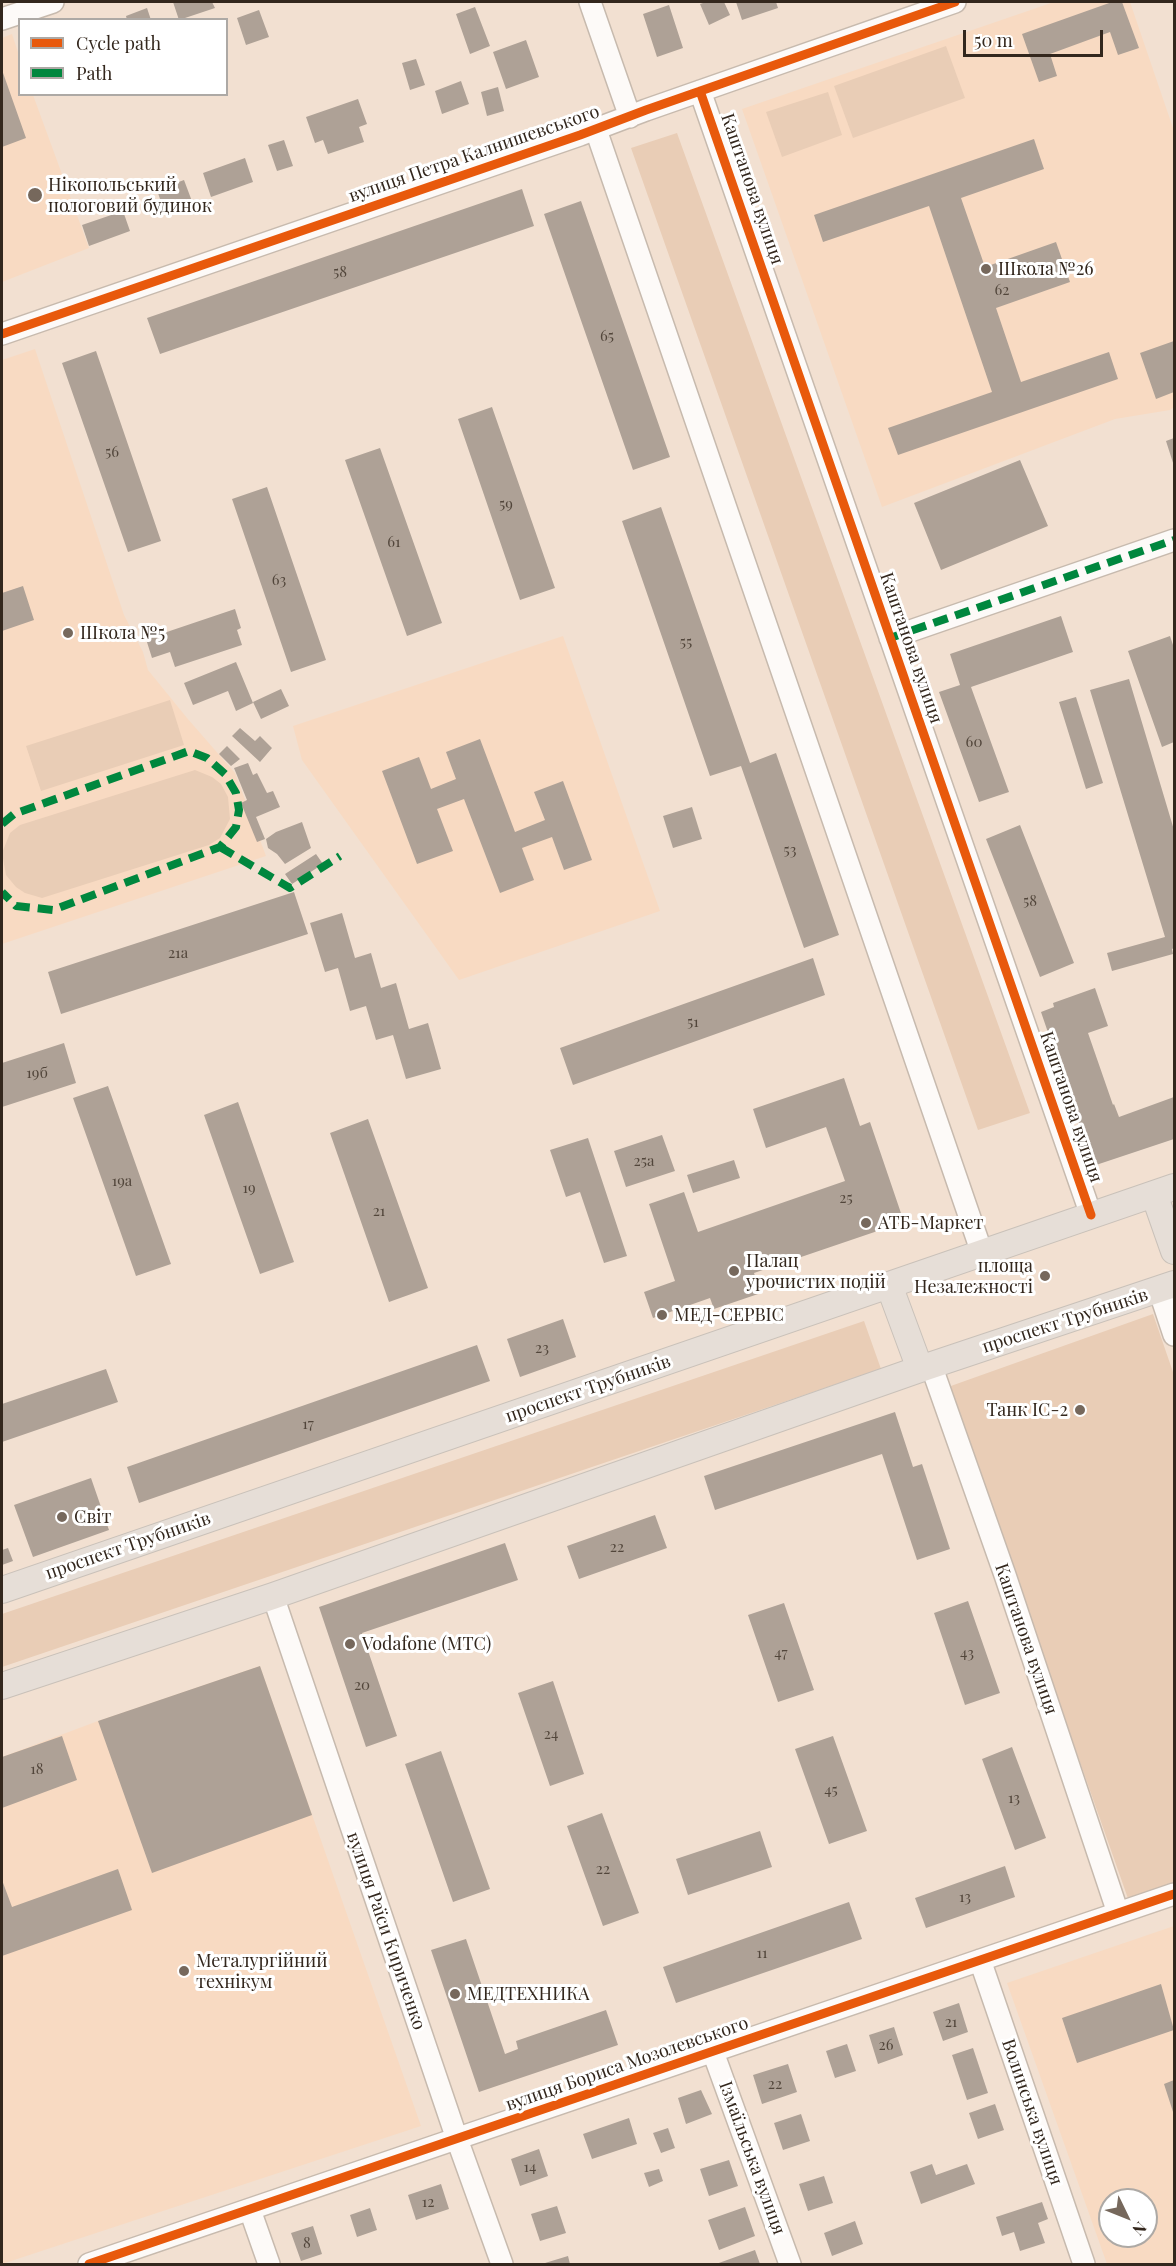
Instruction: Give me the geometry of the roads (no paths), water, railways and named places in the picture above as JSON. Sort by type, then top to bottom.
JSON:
[{"type":"main road","name":"проспект Трубників","points":[[2,1590],[1164,1190]]},
{"type":"main road","points":[[1164,1190],[1174,1251]]},
{"type":"main road","points":[[889,1285],[926,1367]]},
{"type":"main road","name":"проспект Трубників","points":[[2,1686],[273,1596],[926,1367],[1167,1287]]},
{"type":"street","points":[[2,19],[53,2]]},
{"type":"street","points":[[590,2],[630,117]]},
{"type":"street","name":"вулиця Петра Калнишевського","points":[[2,334],[596,130],[700,91],[955,2]]},
{"type":"street","name":"Каштанова вулиця","points":[[700,91],[1091,1215]]},
{"type":"street","points":[[596,130],[982,1253]]},
{"type":"street","points":[[890,638],[1174,540]]},
{"type":"street","points":[[1167,1287],[1174,1335]]},
{"type":"street","name":"Каштанова вулиця","points":[[926,1367],[1005,1575],[1118,1913]]},
{"type":"street","name":"вулиця Раїси Кириченко","points":[[273,1596],[502,2265]]},
{"type":"street","name":"вулиця Бориса Мозолевського","points":[[89,2265],[1174,1894]]},
{"type":"street","name":"Волинська вулиця","points":[[980,1960],[1084,2265]]},
{"type":"street","name":"Ізмаїльська вулиця","points":[[713,2052],[790,2265]]},
{"type":"street","points":[[250,2210],[269,2265]]},
{"type":"place","name":"Нікопольський пологовий будинок","points":[[35,195]]},
{"type":"place","name":"Школа №26","points":[[986,269]]},
{"type":"place","name":"Школа №5","points":[[68,633]]},
{"type":"place","name":"АТБ-Маркет","points":[[866,1223]]},
{"type":"place","name":"Палац урочистих подій","points":[[734,1271]]},
{"type":"place","name":"площа Незалежності","points":[[1045,1276]]},
{"type":"place","name":"МЕД-СЕРВІС","points":[[662,1315]]},
{"type":"place","name":"Танк ІС-2","points":[[1080,1410]]},
{"type":"place","name":"Світ","points":[[62,1517]]},
{"type":"place","name":"Vodafone (МТС)","points":[[350,1644]]},
{"type":"place","name":"Металургійний технікум","points":[[184,1971]]},
{"type":"place","name":"МЕДТЕХНИКА","points":[[455,1994]]}]
